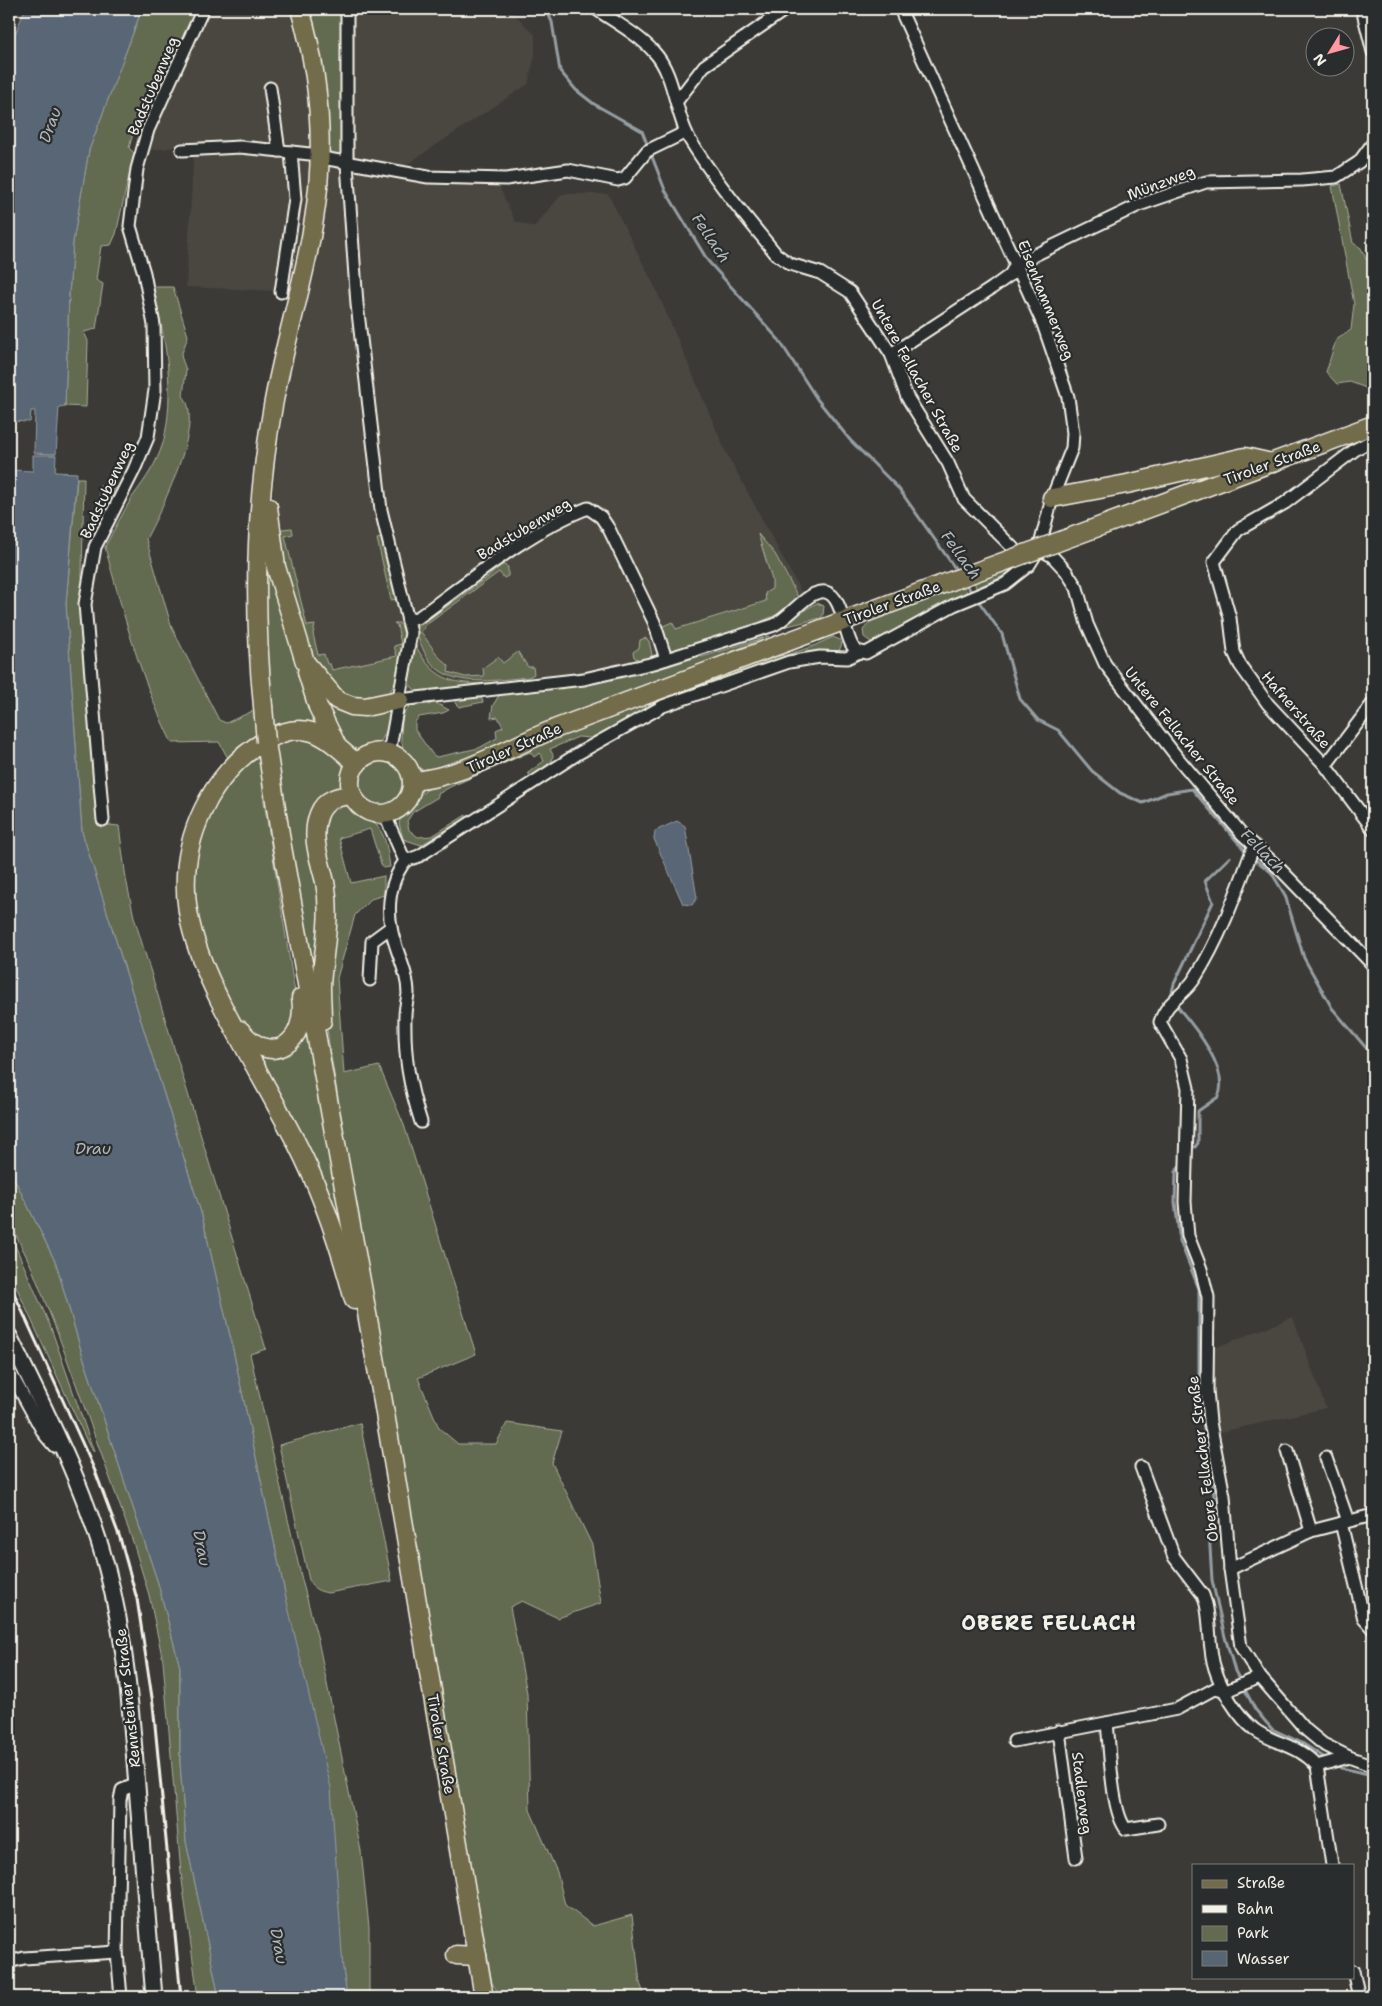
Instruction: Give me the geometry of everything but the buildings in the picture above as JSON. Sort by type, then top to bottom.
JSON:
[{"type":"main road","points":[[224,1008],[250,1042],[260,1047],[274,1049],[285,1046],[294,1038],[300,1027],[303,1010],[298,978],[300,948],[272,783],[263,706],[257,643],[256,577],[260,496],[273,406],[306,258],[318,188],[320,132],[314,71],[300,9]]},
{"type":"main road","name":"Tiroler Straße","points":[[412,781],[436,779],[454,774],[533,737],[951,580],[1373,425]]},
{"type":"main road","points":[[267,449],[270,474],[268,503],[270,530],[276,567],[318,707],[336,744]]},
{"type":"main road","points":[[1052,498],[1127,484],[1245,457],[1272,463]]},
{"type":"main road","points":[[304,662],[337,700],[352,706],[365,707],[399,700]]},
{"type":"main road","points":[[357,764],[326,737],[299,729],[282,732],[269,738],[238,761],[208,799],[196,823],[189,848],[185,878],[186,906],[191,934],[201,961],[315,1182],[334,1232],[349,1280],[371,1384],[382,1396]]},
{"type":"main road","points":[[377,752],[389,753],[404,763],[412,781],[407,800],[396,810],[384,814],[364,808],[353,795],[351,780],[357,764],[368,755],[377,752]]},
{"type":"main road","points":[[325,1083],[329,1057],[322,1022],[321,987],[328,905],[315,839],[316,825],[320,812],[327,802],[337,796],[353,795]]},
{"type":"main road","name":"Tiroler Straße","points":[[300,948],[382,1396],[484,1997]]},
{"type":"main road","name":"Rennsteiner Straße","points":[[9,1336],[61,1442],[97,1534],[118,1614],[130,1696],[154,1997]]},
{"type":"main road","points":[[456,1955],[477,1956]]},
{"type":"street","name":"Badstubenweg","points":[[103,820],[85,604],[95,547],[134,470],[148,437],[155,390],[154,325],[144,272],[130,226],[138,169],[148,130],[203,9]]},
{"type":"street","points":[[347,9],[347,164],[357,304],[381,510],[411,633],[389,753]]},
{"type":"street","name":"Untere Fellacher Straße","points":[[596,9],[655,52],[662,63],[677,101],[686,132],[705,166],[776,254],[790,264],[820,273],[850,292],[891,354],[907,397],[948,463],[964,498],[1009,542],[1029,565]]},
{"type":"street","points":[[677,101],[704,66],[786,9]]},
{"type":"street","name":"Eisenhammerweg","points":[[405,861],[419,856],[580,753],[663,706],[789,662],[820,657],[847,658],[859,652],[866,653],[880,647],[931,617],[1005,584],[1029,565],[1047,546],[1052,498],[1072,448],[1073,433],[1068,397],[1046,333],[900,9]]},
{"type":"street","points":[[1362,9],[1373,52]]},
{"type":"street","points":[[270,88],[279,151]]},
{"type":"street","points":[[328,159],[347,164],[428,177],[506,179],[568,170],[618,180],[625,178],[650,149],[686,132]]},
{"type":"street","name":"Münzweg","points":[[1016,264],[1139,205],[1206,182],[1302,180],[1336,177],[1359,162],[1373,143]]},
{"type":"street","points":[[182,150],[240,147],[310,154]]},
{"type":"street","points":[[281,292],[295,199],[291,152]]},
{"type":"street","points":[[891,354],[998,284],[1010,275],[1016,264]]},
{"type":"street","name":"Hafnerstraße","points":[[1373,440],[1356,449],[1285,503],[1238,530],[1214,562],[1230,618],[1234,652],[1240,665],[1268,704],[1324,764],[1373,829]]},
{"type":"street","name":"Badstubenweg","points":[[408,621],[419,617],[516,548],[572,514],[588,508],[601,517],[609,529],[654,622],[666,659]]},
{"type":"street","name":"Untere Fellacher Straße","points":[[1047,546],[1052,556],[1077,588],[1087,624],[1105,664],[1177,757],[1242,834],[1251,853],[1373,965]]},
{"type":"street","points":[[399,700],[584,679],[666,659],[774,625],[785,619],[812,595],[818,593],[826,593],[836,600],[845,620],[851,643],[859,652]]},
{"type":"street","points":[[1324,764],[1329,761],[1373,703]]},
{"type":"street","points":[[384,814],[405,861],[396,873],[391,892],[391,927],[400,955],[408,993],[405,1014],[405,1059],[409,1085],[421,1122]]},
{"type":"street","name":"Obere Fellacher Straße","points":[[1251,853],[1220,931],[1194,980],[1164,1009],[1160,1022],[1181,1059],[1188,1088],[1184,1202],[1188,1236],[1201,1269],[1208,1297],[1207,1390],[1210,1422],[1224,1496],[1230,1569],[1241,1647],[1260,1677],[1306,1730],[1344,1759],[1373,1766]]},
{"type":"street","points":[[370,980],[372,941],[391,927]]},
{"type":"street","points":[[9,1370],[44,1434],[54,1446],[61,1442]]},
{"type":"street","points":[[1287,1451],[1311,1530]]},
{"type":"street","points":[[1326,1458],[1345,1522],[1364,1619],[1373,1629]]},
{"type":"street","points":[[1141,1467],[1174,1557],[1203,1595],[1206,1604],[1214,1668],[1237,1687]]},
{"type":"street","points":[[1230,1569],[1311,1530],[1373,1515]]},
{"type":"street","points":[[1014,1741],[1177,1709],[1216,1688],[1237,1687],[1260,1677]]},
{"type":"street","points":[[1237,1687],[1235,1709],[1254,1729],[1271,1739],[1296,1748],[1320,1765],[1332,1864]]},
{"type":"street","points":[[1107,1723],[1115,1796],[1121,1822],[1126,1829],[1158,1824]]},
{"type":"street","name":"Stadlerweg","points":[[1059,1731],[1076,1858]]},
{"type":"street","points":[[1320,1765],[1344,1759]]},
{"type":"street","name":"Rennsteiner Straße","points":[[121,1997],[117,1952],[120,1800],[122,1790],[137,1784]]},
{"type":"street","points":[[9,1962],[24,1958],[117,1952]]},
{"type":"street","points":[[1354,1975],[1359,1997]]},
{"type":"shaded area","points":[[197,9],[306,9],[316,160],[497,182],[515,221],[534,227],[562,194],[608,194],[656,289],[726,452],[803,595],[776,619],[685,649],[617,668],[419,695],[340,688],[316,664],[274,530],[273,487],[299,292],[186,287],[194,145],[143,151]]},
{"type":"shaded area","points":[[354,9],[509,9],[535,35],[535,55],[528,84],[400,169],[354,160]]},
{"type":"shaded area","points":[[1293,1317],[1326,1408],[1217,1433],[1211,1380],[1214,1348]]},
{"type":"green space","points":[[142,9],[197,9],[147,120],[135,126],[129,148],[134,153],[116,234],[111,245],[101,246],[96,280],[103,284],[96,329],[84,332],[88,341],[86,407],[65,406],[73,242],[89,150]]},
{"type":"green space","points":[[307,9],[345,9],[346,160],[317,155]]},
{"type":"green space","points":[[1341,184],[1353,243],[1361,248],[1367,261],[1373,251],[1373,379],[1366,388],[1350,382],[1337,384],[1326,372],[1336,340],[1351,330],[1354,304],[1332,186]]},
{"type":"green space","points":[[151,287],[173,287],[188,336],[181,356],[186,370],[183,396],[189,409],[189,426],[185,446],[170,489],[146,539],[172,628],[219,720],[226,723],[255,710],[257,738],[229,760],[219,742],[172,743],[142,671],[105,547],[129,502],[154,464],[163,443],[167,424],[169,405],[168,365],[161,325]]},
{"type":"green space","points":[[77,478],[84,478],[82,576],[99,824],[119,826],[126,879],[134,917],[266,1349],[250,1354],[302,1580],[318,1640],[361,1851],[369,1927],[369,1997],[347,1997],[286,1598],[230,1336],[202,1216],[82,832],[66,604]]},
{"type":"green space","points":[[100,486],[116,487],[98,525]]},
{"type":"green space","points":[[292,528],[293,534],[285,536],[307,626],[315,625],[313,634],[318,655],[324,654],[327,664],[330,664],[332,670],[397,656],[394,646],[401,644],[397,625],[394,623],[399,623],[403,629],[404,651],[398,676],[387,695],[380,700],[345,700],[313,664],[274,530]]},
{"type":"green space","points":[[758,534],[775,554],[798,597],[783,612],[760,622],[761,625],[677,650],[669,650],[659,628],[672,622],[676,629],[766,601],[765,593],[772,589],[772,580]]},
{"type":"green space","points":[[267,537],[325,730],[272,730],[261,573]]},
{"type":"green space","points":[[382,538],[397,599],[391,600],[377,539]]},
{"type":"green space","points":[[502,564],[508,567],[508,576],[504,578],[499,572],[426,625],[421,632],[439,657],[449,666],[448,672],[465,677],[484,676],[483,668],[498,657],[503,663],[518,652],[528,667],[533,667],[534,674],[529,677],[484,681],[455,678],[442,672],[431,663],[423,649],[418,636],[418,627],[488,577]]},
{"type":"green space","points":[[1015,565],[1015,569],[1006,575],[976,588],[974,581]]},
{"type":"green space","points":[[963,585],[967,592],[931,609],[877,642],[871,642],[864,637],[863,630],[874,618]]},
{"type":"green space","points":[[817,603],[824,606],[821,618],[779,628],[808,608]]},
{"type":"green space","points":[[769,636],[482,755],[428,772],[409,763],[406,758],[401,740],[402,719],[405,711],[410,706],[427,701],[429,705],[434,702],[449,710],[443,713],[419,717],[415,722],[415,730],[433,755],[437,757],[479,748],[497,738],[496,730],[503,727],[498,717],[491,718],[493,705],[500,694],[605,680],[696,655],[702,657]]},
{"type":"green space","points":[[833,637],[840,640],[842,644],[838,653],[805,653],[785,657],[665,699],[591,738],[578,737],[550,749],[553,755],[552,761],[531,777],[528,773],[544,761],[540,753],[534,757],[530,752],[450,787],[438,794],[438,797],[413,812],[407,821],[409,830],[418,837],[432,836],[466,815],[466,818],[421,845],[403,839],[399,823],[403,812],[418,796],[428,789],[764,658],[786,655]]},
{"type":"green space","points":[[645,638],[649,641],[652,655],[648,660],[639,660],[634,657],[633,652],[639,648],[640,640]]},
{"type":"green space","points":[[415,644],[425,660],[436,672],[447,679],[474,683],[523,680],[418,693],[408,683]]},
{"type":"green space","points":[[312,677],[334,702],[393,704],[385,734],[377,746],[363,751],[353,748],[342,738]]},
{"type":"green space","points":[[473,696],[482,699],[483,702],[459,707],[455,703],[456,698]]},
{"type":"green space","points":[[310,738],[328,747],[338,757],[344,770],[346,791],[325,800],[323,896],[318,971],[311,972],[274,742],[283,739]]},
{"type":"green space","points":[[259,753],[264,802],[298,1011],[296,1024],[280,1041],[261,1042],[236,1018],[198,933],[192,872],[203,824],[233,776]]},
{"type":"green space","points":[[381,760],[390,762],[398,767],[403,775],[405,784],[403,793],[398,801],[390,806],[381,808],[372,806],[364,801],[359,793],[357,784],[359,775],[364,767],[372,762]]},
{"type":"green space","points":[[343,802],[370,819],[380,830],[386,842],[390,867],[383,868],[370,829],[339,838],[351,883],[384,876],[384,895],[371,899],[355,915],[337,978],[344,1074],[379,1066],[404,1125],[476,1354],[418,1378],[439,1428],[458,1444],[496,1444],[507,1423],[562,1431],[552,1463],[592,1545],[601,1603],[558,1618],[522,1601],[510,1607],[527,1693],[530,1810],[557,1872],[565,1905],[593,1926],[632,1915],[640,1983],[645,1997],[501,1997],[492,1983],[387,1390],[326,1021],[322,815]]},
{"type":"green space","points":[[307,1031],[310,1034],[348,1243],[251,1049]]},
{"type":"green space","points":[[9,1168],[56,1263],[81,1350],[158,1583],[180,1667],[180,1763],[186,1841],[219,1997],[198,1997],[181,1873],[163,1661],[149,1595],[133,1542],[59,1337],[31,1266],[15,1233],[11,1236],[51,1328],[94,1452],[90,1448],[9,1271]]},
{"type":"green space","points":[[360,1423],[392,1581],[328,1593],[316,1589],[309,1580],[279,1445]]},
{"type":"water","name":"Drau","points":[[25,9],[142,9],[89,150],[73,242],[65,406],[59,407],[56,454],[34,453],[35,411],[31,411],[30,422],[9,421],[9,49]]},
{"type":"water","name":"Drau","points":[[33,455],[56,455],[55,472],[77,473],[66,604],[82,832],[202,1216],[230,1336],[286,1598],[331,1788],[343,1969],[347,1997],[219,1997],[186,1841],[180,1763],[180,1667],[158,1583],[81,1350],[56,1263],[9,1168],[9,470],[33,471]]},
{"type":"water","points":[[677,821],[685,826],[697,898],[692,905],[683,904],[654,839],[655,831]]},
{"type":"waterway","name":"Fellach","points":[[546,9],[552,22],[560,71],[576,90],[594,104],[642,131],[665,190],[708,261],[779,340],[817,399],[850,440],[899,489],[957,571]]},
{"type":"waterway","name":"Fellach","points":[[965,583],[973,594]]},
{"type":"waterway","name":"Fellach","points":[[977,599],[1002,634],[1020,699],[1038,720],[1058,730],[1092,771],[1120,793],[1143,803],[1167,793],[1192,789],[1248,854]]},
{"type":"waterway","points":[[1171,996],[1174,984],[1213,902],[1205,881],[1230,857]]},
{"type":"waterway","name":"Fellach","points":[[1253,858],[1271,872],[1285,895],[1304,958],[1332,1008],[1373,1056]]},
{"type":"waterway","points":[[1177,1006],[1208,1048],[1215,1061],[1221,1086],[1218,1097],[1198,1111],[1198,1143],[1195,1147]]},
{"type":"waterway","points":[[1181,1163],[1176,1172],[1175,1202],[1180,1241],[1199,1289],[1199,1400],[1212,1474],[1215,1509],[1209,1531],[1212,1580],[1225,1637],[1235,1671],[1255,1709],[1265,1721],[1272,1729],[1302,1743],[1328,1760]]},
{"type":"waterway","points":[[1336,1764],[1341,1768],[1373,1775]]},
{"type":"railway","points":[[9,1282],[95,1471],[120,1538],[137,1599],[153,1704],[181,1997]]},
{"type":"district","name":"OBERE FELLACH","points":[[1049,1623]]}]
